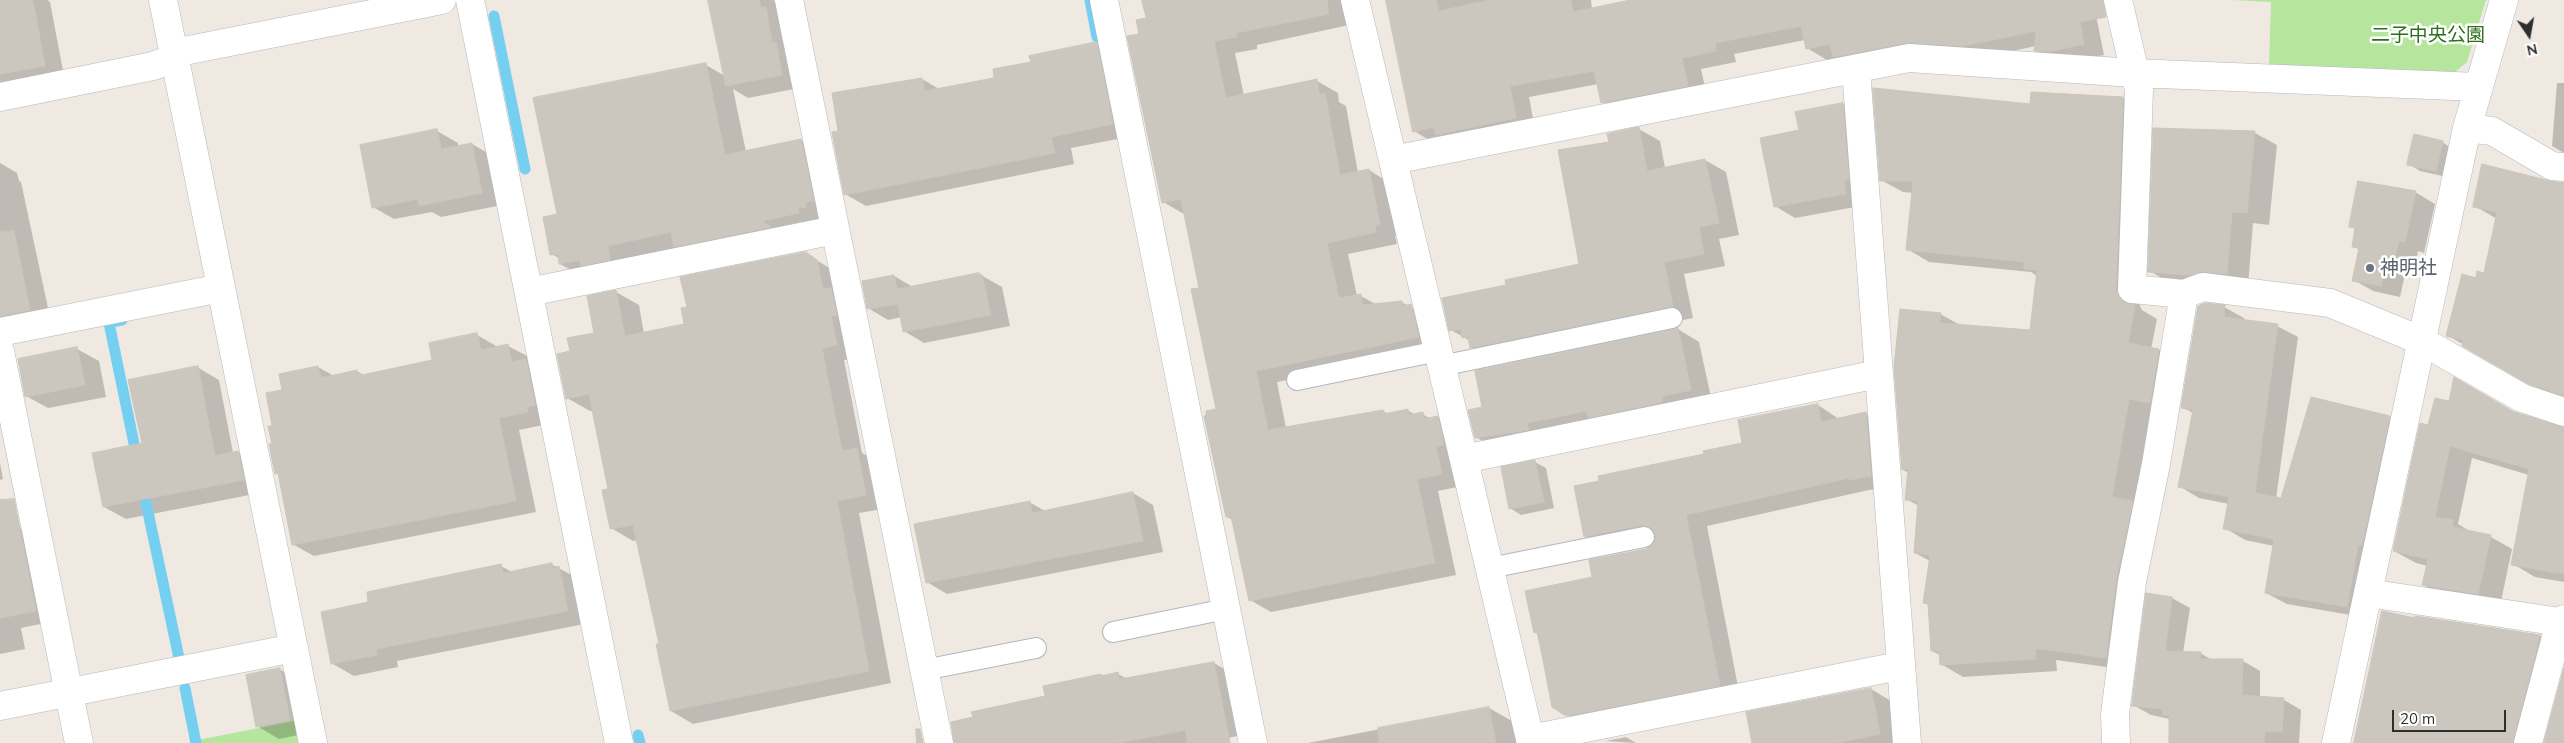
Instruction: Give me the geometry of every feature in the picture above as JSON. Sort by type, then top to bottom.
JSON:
[{"type":"street","points":[[163,0],[313,743]]},
{"type":"street","points":[[0,97],[154,66],[175,56],[442,0]]},
{"type":"street","points":[[470,0],[619,743]]},
{"type":"street","points":[[789,0],[939,743]]},
{"type":"street","points":[[1104,0],[1253,743]]},
{"type":"street","points":[[1354,0],[1530,741],[1899,666]]},
{"type":"street","points":[[2118,0],[2139,90],[2132,289],[2184,294],[2203,287],[2330,304],[2422,341],[2522,398],[2564,412]]},
{"type":"street","points":[[2336,743],[2467,128],[2504,0]]},
{"type":"street","points":[[1393,160],[1909,58],[2134,72],[2479,87]]},
{"type":"street","points":[[1856,70],[1899,666],[1907,743]]},
{"type":"street","points":[[2467,128],[2492,131],[2552,166],[2564,167]]},
{"type":"street","points":[[529,292],[835,230]]},
{"type":"street","points":[[0,332],[221,288]]},
{"type":"street","points":[[2116,743],[2115,714],[2132,582],[2156,464],[2184,294]]},
{"type":"street","points":[[0,350],[79,743]]},
{"type":"street","points":[[1464,458],[1878,374]]},
{"type":"street","points":[[2368,593],[2562,621],[2528,743]]},
{"type":"street","points":[[0,706],[294,648]]},
{"type":"lane","points":[[1297,380],[1440,358],[1672,318]]},
{"type":"lane","points":[[1490,568],[1644,537]]},
{"type":"lane","points":[[1112,632],[1226,609]]},
{"type":"lane","points":[[924,670],[1036,648]]},
{"type":"green space","name":"二子中央公園","points":[[2233,0],[2486,0],[2467,62],[2455,72],[2269,66],[2271,2]]},
{"type":"green space","points":[[294,721],[298,743],[199,743],[198,740]]},
{"type":"building","points":[[0,0],[33,0],[45,66],[0,74]]},
{"type":"building","points":[[708,0],[759,0],[761,8],[766,7],[772,43],[776,42],[782,75],[726,86]]},
{"type":"building","points":[[1142,0],[1327,0],[1329,14],[1236,33],[1237,37],[1214,41],[1226,98],[1317,79],[1319,94],[1325,93],[1340,175],[1369,169],[1380,224],[1375,225],[1376,232],[1327,243],[1339,298],[1361,294],[1363,305],[1402,301],[1403,306],[1411,304],[1419,337],[1256,371],[1268,430],[1383,410],[1384,414],[1408,409],[1408,415],[1423,412],[1424,419],[1438,416],[1444,445],[1436,446],[1442,474],[1417,479],[1435,563],[1249,601],[1231,516],[1226,517],[1204,416],[1206,416],[1206,411],[1216,409],[1191,289],[1199,288],[1181,199],[1162,203],[1127,36],[1139,34],[1136,20],[1146,18]]},
{"type":"building","points":[[1386,0],[1436,0],[1439,11],[1490,0],[1571,0],[1573,12],[1630,0],[2103,0],[2106,17],[2080,22],[2084,44],[2047,52],[2034,51],[2036,31],[1963,46],[1906,43],[1833,57],[1830,44],[1806,49],[1801,26],[1715,43],[1716,51],[1682,58],[1688,86],[1601,103],[1594,71],[1510,86],[1516,118],[1436,135],[1434,127],[1413,132]]},
{"type":"building","points":[[1097,42],[1113,124],[1051,137],[1055,153],[844,195],[832,132],[838,131],[832,93],[922,78],[925,91],[994,78],[993,69],[1031,62],[1029,56]]},
{"type":"building","points":[[706,63],[725,155],[801,139],[814,201],[805,202],[806,207],[798,208],[799,213],[762,221],[771,227],[674,247],[671,232],[608,246],[610,260],[581,266],[580,260],[559,264],[558,254],[550,255],[543,217],[557,214],[533,98]]},
{"type":"building","points":[[1873,88],[2030,104],[2031,92],[2123,97],[2116,289],[2123,302],[2135,305],[2128,343],[2159,349],[2150,403],[2129,399],[2112,497],[2133,501],[2116,580],[2106,658],[2035,648],[2036,659],[1940,665],[1939,651],[1931,651],[1928,604],[1923,603],[1930,555],[1914,553],[1918,501],[1905,500],[1908,469],[1902,470],[1894,367],[1900,309],[1941,313],[1940,323],[2030,330],[2037,270],[2024,269],[2024,262],[1906,250],[1913,181],[1880,181]]},
{"type":"building","points":[[1843,103],[1849,180],[1844,180],[1846,194],[1774,207],[1760,138],[1799,130],[1795,112]]},
{"type":"building","points":[[1639,127],[1647,171],[1705,159],[1719,223],[1699,227],[1704,254],[1664,262],[1673,307],[1470,348],[1468,337],[1462,338],[1461,329],[1449,331],[1442,298],[1506,285],[1505,280],[1579,264],[1558,150],[1609,142],[1607,134]]},
{"type":"building","points":[[2153,128],[2255,131],[2247,213],[2232,212],[2227,274],[2204,272],[2189,275],[2148,272]]},
{"type":"building","points":[[437,129],[441,149],[472,143],[482,193],[419,206],[418,199],[372,208],[360,145]]},
{"type":"building","points":[[2414,134],[2443,141],[2436,171],[2407,165]]},
{"type":"building","points":[[2482,164],[2564,183],[2564,396],[2528,384],[2462,346],[2463,340],[2446,336],[2462,274],[2476,278],[2477,271],[2484,273],[2497,212],[2473,207]]},
{"type":"building","points":[[2358,181],[2416,191],[2405,242],[2399,241],[2395,257],[2388,255],[2381,286],[2352,281],[2359,248],[2352,247],[2355,228],[2349,227]]},
{"type":"building","points":[[14,231],[30,310],[0,316],[0,232]]},
{"type":"building","points":[[806,252],[817,260],[823,289],[831,288],[837,315],[831,316],[837,345],[822,348],[842,451],[857,448],[866,495],[837,501],[869,671],[670,711],[656,644],[659,644],[633,525],[610,529],[602,490],[608,489],[589,394],[566,399],[557,354],[570,351],[567,338],[594,333],[587,296],[616,290],[625,336],[684,324],[681,308],[687,307],[680,277]]},
{"type":"building","points":[[979,273],[982,275],[991,315],[903,332],[898,304],[867,309],[862,281],[894,275],[897,289]]},
{"type":"building","points":[[2205,303],[2225,305],[2224,317],[2278,324],[2255,493],[2281,498],[2311,397],[2390,416],[2362,545],[2358,546],[2347,607],[2265,593],[2274,539],[2223,529],[2229,497],[2178,487],[2193,410],[2181,408],[2198,306]]},
{"type":"building","points":[[1678,328],[1691,390],[1662,396],[1662,402],[1588,418],[1587,411],[1527,423],[1529,430],[1475,438],[1468,410],[1482,407],[1475,371]]},
{"type":"building","points":[[477,333],[481,350],[508,344],[512,362],[526,359],[535,405],[527,407],[528,412],[499,418],[516,501],[292,545],[278,473],[275,474],[269,444],[272,444],[268,426],[272,426],[266,393],[282,390],[279,374],[318,366],[321,378],[357,370],[358,374],[362,375],[432,360],[429,343]]},
{"type":"building","points":[[77,347],[85,385],[25,397],[18,359]]},
{"type":"building","points":[[198,366],[215,456],[238,451],[244,480],[103,507],[92,453],[142,443],[128,380]]},
{"type":"building","points":[[2454,377],[2514,412],[2564,427],[2564,574],[2511,565],[2529,469],[2450,446],[2435,517],[2453,520],[2452,527],[2491,535],[2478,594],[2422,585],[2428,559],[2393,551],[2420,423],[2428,425],[2435,398],[2449,401]]},
{"type":"building","points":[[1818,404],[1821,422],[1866,412],[1871,476],[1849,480],[1849,478],[1686,515],[1720,686],[1566,716],[1552,707],[1537,632],[1534,633],[1525,591],[1592,577],[1589,560],[1646,549],[1655,540],[1653,530],[1642,525],[1584,537],[1574,486],[1599,481],[1598,476],[1704,454],[1703,451],[1742,443],[1738,420]]},
{"type":"building","points":[[1535,460],[1544,502],[1509,509],[1501,467]]},
{"type":"building","points":[[1133,492],[1143,541],[926,583],[914,524],[1030,501],[1032,513]]},
{"type":"building","points":[[14,499],[36,611],[0,618],[0,500]]},
{"type":"building","points":[[552,563],[553,568],[559,566],[568,611],[376,649],[377,655],[331,664],[321,612],[368,602],[367,592],[501,564],[503,573]]},
{"type":"building","points":[[2146,593],[2172,597],[2165,651],[2201,652],[2200,659],[2243,659],[2242,695],[2284,698],[2282,732],[2265,731],[2264,743],[2169,743],[2169,715],[2162,715],[2163,709],[2132,706]]},
{"type":"building","points":[[2382,611],[2415,618],[2415,616],[2540,635],[2513,743],[2354,743]]},
{"type":"building","points":[[1214,662],[1230,743],[1187,743],[1186,730],[1118,743],[954,743],[951,722],[973,717],[971,712],[1045,696],[1043,686],[1101,674],[1102,676],[1118,672],[1119,679]]},
{"type":"building","points":[[280,668],[290,720],[256,727],[246,675]]},
{"type":"building","points":[[2564,668],[2564,743],[2544,743]]},
{"type":"building","points":[[1871,688],[1880,734],[1837,743],[1752,743],[1746,712]]},
{"type":"building","points":[[1489,707],[1496,743],[1379,743],[1378,728]]},
{"type":"building","points":[[916,729],[920,729],[923,743],[917,743]]},
{"type":"waterway","points":[[1090,0],[1097,37]]},
{"type":"waterway","points":[[494,16],[525,169]]},
{"type":"waterway","points":[[122,320],[109,323],[137,458]]},
{"type":"waterway","points":[[142,484],[179,658]]},
{"type":"waterway","points":[[185,688],[196,743]]},
{"type":"waterway","points":[[638,735],[640,743]]},
{"type":"place","name":"神明社","points":[[2370,268]]}]
